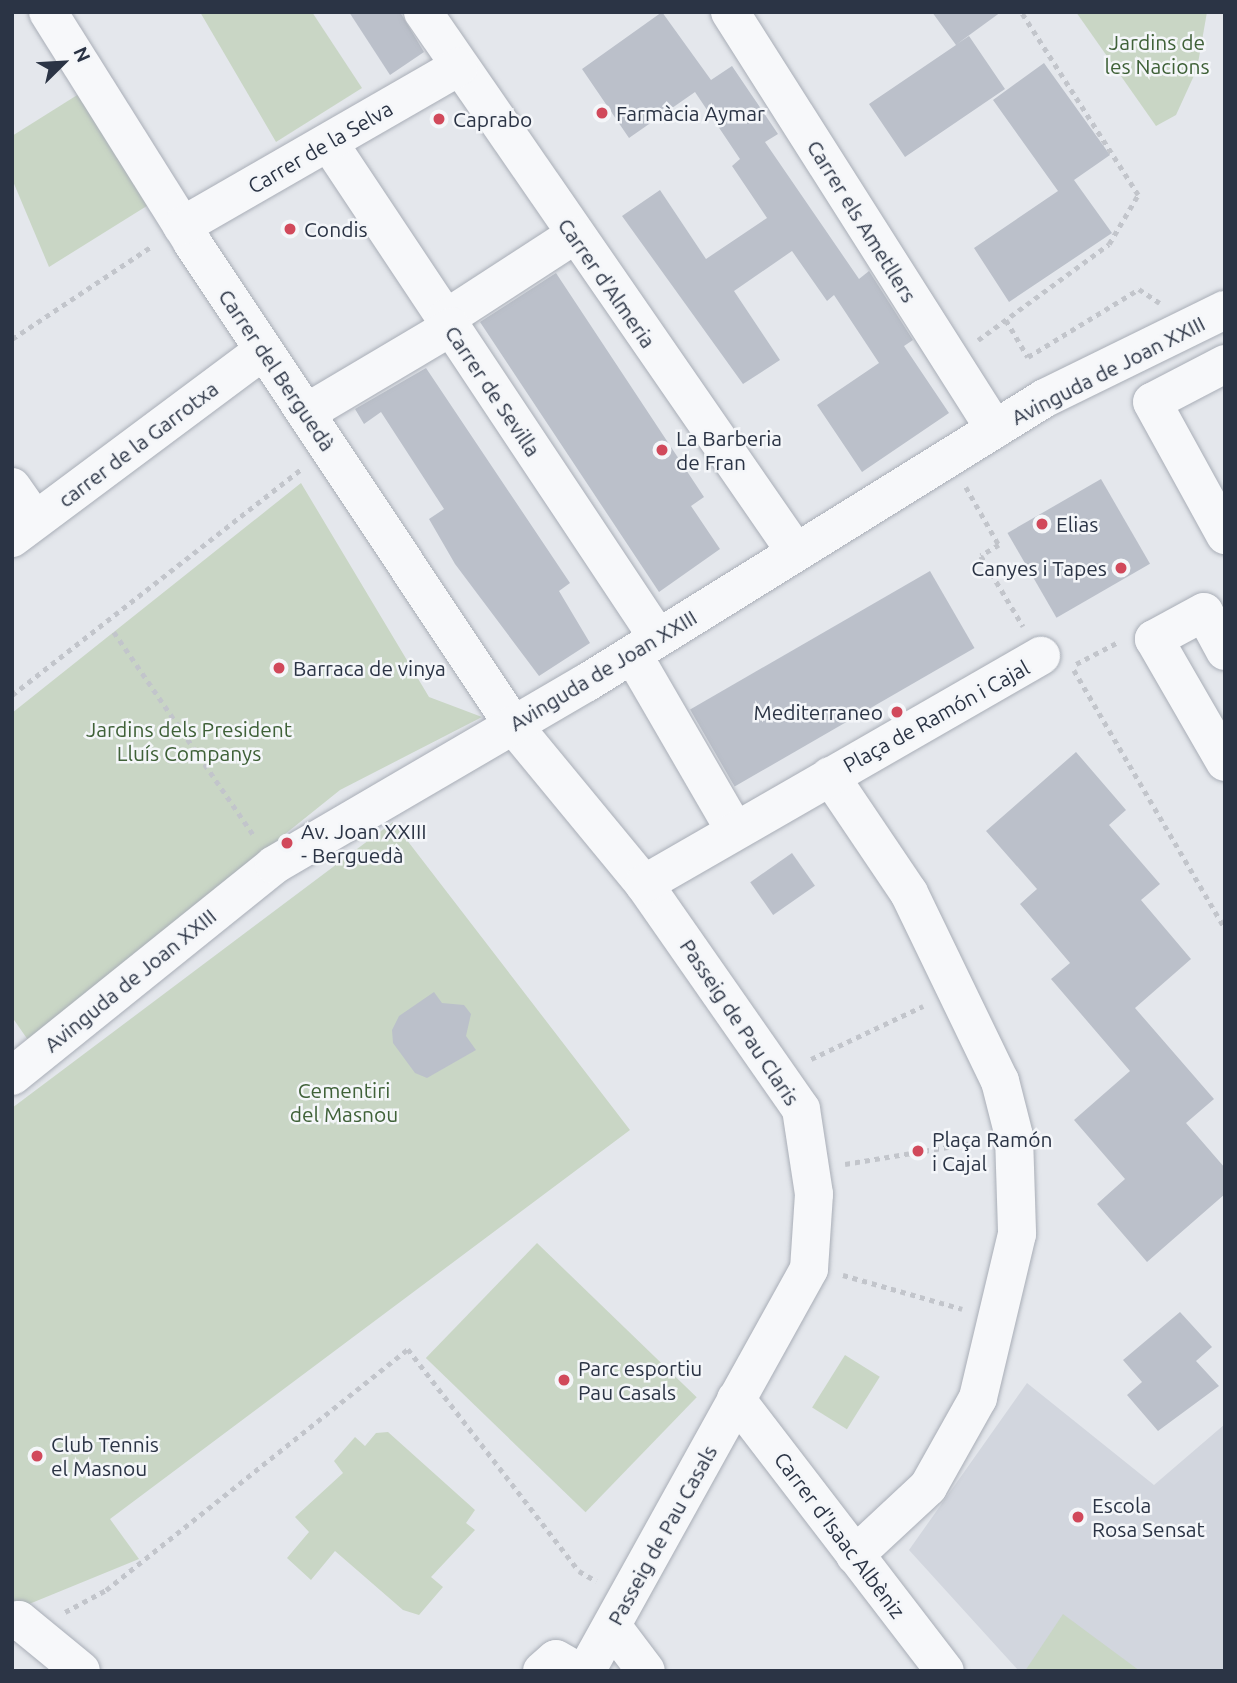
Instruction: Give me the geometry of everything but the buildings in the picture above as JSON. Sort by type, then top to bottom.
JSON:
[{"type":"street","name":"Carrer del Berguedà","points":[[48,12],[182,226],[513,724]]},
{"type":"street","name":"Carrer d'Almeria","points":[[423,12],[573,236],[795,551]]},
{"type":"street","name":"Carrer els Ametllers","points":[[730,12],[995,429]]},
{"type":"street","name":"Carrer de la Selva","points":[[182,226],[458,67]]},
{"type":"street","name":"Carrer de Sevilla","points":[[329,143],[448,323],[645,647],[735,831]]},
{"type":"street","points":[[306,413],[448,323],[573,236]]},
{"type":"street","name":"Avinguda de Joan XXIII","points":[[12,1076],[274,865],[645,647],[795,551],[1045,398],[1225,310]]},
{"type":"street","name":"carrer de la Garrotxa","points":[[24,529],[264,350]]},
{"type":"street","points":[[1225,364],[1152,402],[1225,535]]},
{"type":"street","points":[[12,487],[24,529]]},
{"type":"street","points":[[1225,651],[1204,612],[1154,639],[1225,762]]},
{"type":"street","name":"Plaça de Ramón i Cajal","points":[[644,884],[830,776],[1057,661]]},
{"type":"street","name":"Passeig de Pau Claris","points":[[513,724],[644,884],[777,1074],[803,1121],[814,1194],[809,1269],[736,1399]]},
{"type":"street","name":"Plaça de Ramón i Cajal","points":[[830,776],[909,893],[959,989],[1000,1081],[1014,1136],[1017,1234],[1000,1321],[978,1398],[928,1487],[855,1555]]},
{"type":"street","name":"Carrer d'Isaac Albèniz","points":[[736,1399],[945,1671]]},
{"type":"street","name":"Passeig de Pau Casals","points":[[586,1671],[736,1399]]},
{"type":"street","points":[[620,1613],[646,1671]]},
{"type":"street","points":[[22,1626],[81,1671]]},
{"type":"street","points":[[542,1671],[556,1660],[577,1671]]},
{"type":"path","points":[[951,360],[1109,244],[1138,195],[1021,12]]},
{"type":"path","points":[[12,338],[182,226]]},
{"type":"path","points":[[1006,320],[1028,357],[1139,289],[1169,308]]},
{"type":"path","points":[[12,695],[329,447]]},
{"type":"path","points":[[949,457],[999,545],[981,556],[1057,661],[1225,928]]},
{"type":"path","points":[[114,632],[240,815]]},
{"type":"path","points":[[777,1074],[959,989]]},
{"type":"path","points":[[861,1160],[1014,1136]]},
{"type":"path","points":[[862,1278],[1000,1321]]},
{"type":"path","points":[[22,1626],[106,1590],[408,1349],[579,1571],[620,1613]]},
{"type":"shaded area","name":"Escola Rosa Sensat","points":[[1027,1383],[1154,1485],[1225,1424],[1225,1671],[1019,1671],[909,1550]]},
{"type":"green space","points":[[200,12],[312,12],[362,88],[276,142]]},
{"type":"green space","name":"Jardins de les Nacions","points":[[1076,12],[1207,12],[1197,69],[1176,115],[1156,126]]},
{"type":"green space","points":[[90,87],[158,199],[49,267],[12,179],[12,136]]},
{"type":"green space","name":"Jardins dels President Lluís Companys","points":[[301,483],[429,697],[482,717],[340,790],[28,1040],[12,1017],[12,713]]},
{"type":"green space","name":"Cementiri del Masnou","points":[[393,822],[630,1130],[110,1519],[139,1559],[12,1611],[12,1108]]},
{"type":"green space","name":"Parc esportiu Pau Casals","points":[[537,1243],[697,1397],[586,1512],[426,1358]]},
{"type":"green space","points":[[845,1355],[880,1377],[847,1429],[812,1408]]},
{"type":"green space","points":[[388,1432],[475,1510],[466,1523],[475,1530],[431,1577],[443,1587],[419,1615],[403,1610],[335,1551],[311,1580],[287,1558],[309,1532],[295,1517],[343,1473],[334,1461],[355,1437],[365,1446],[376,1433]]},
{"type":"green space","points":[[1063,1614],[1140,1671],[1025,1671]]},
{"type":"place","name":"Farmàcia Aymar","points":[[602,113]]},
{"type":"place","name":"Caprabo","points":[[439,119]]},
{"type":"place","name":"Condis","points":[[290,229]]},
{"type":"place","name":"La Barberia de Fran","points":[[662,450]]},
{"type":"place","name":"Elias","points":[[1042,524]]},
{"type":"place","name":"Canyes i Tapes","points":[[1121,568]]},
{"type":"place","name":"Barraca de vinya","points":[[279,668]]},
{"type":"place","name":"Mediterraneo","points":[[897,712]]},
{"type":"place","name":"Av. Joan XXIII - Berguedà","points":[[287,843]]},
{"type":"place","name":"Plaça Ramón i Cajal","points":[[918,1151]]},
{"type":"place","name":"Parc esportiu Pau Casals","points":[[564,1380]]},
{"type":"place","name":"Club Tennis el Masnou","points":[[37,1456]]},
{"type":"place","name":"Escola Rosa Sensat","points":[[1078,1517]]}]
